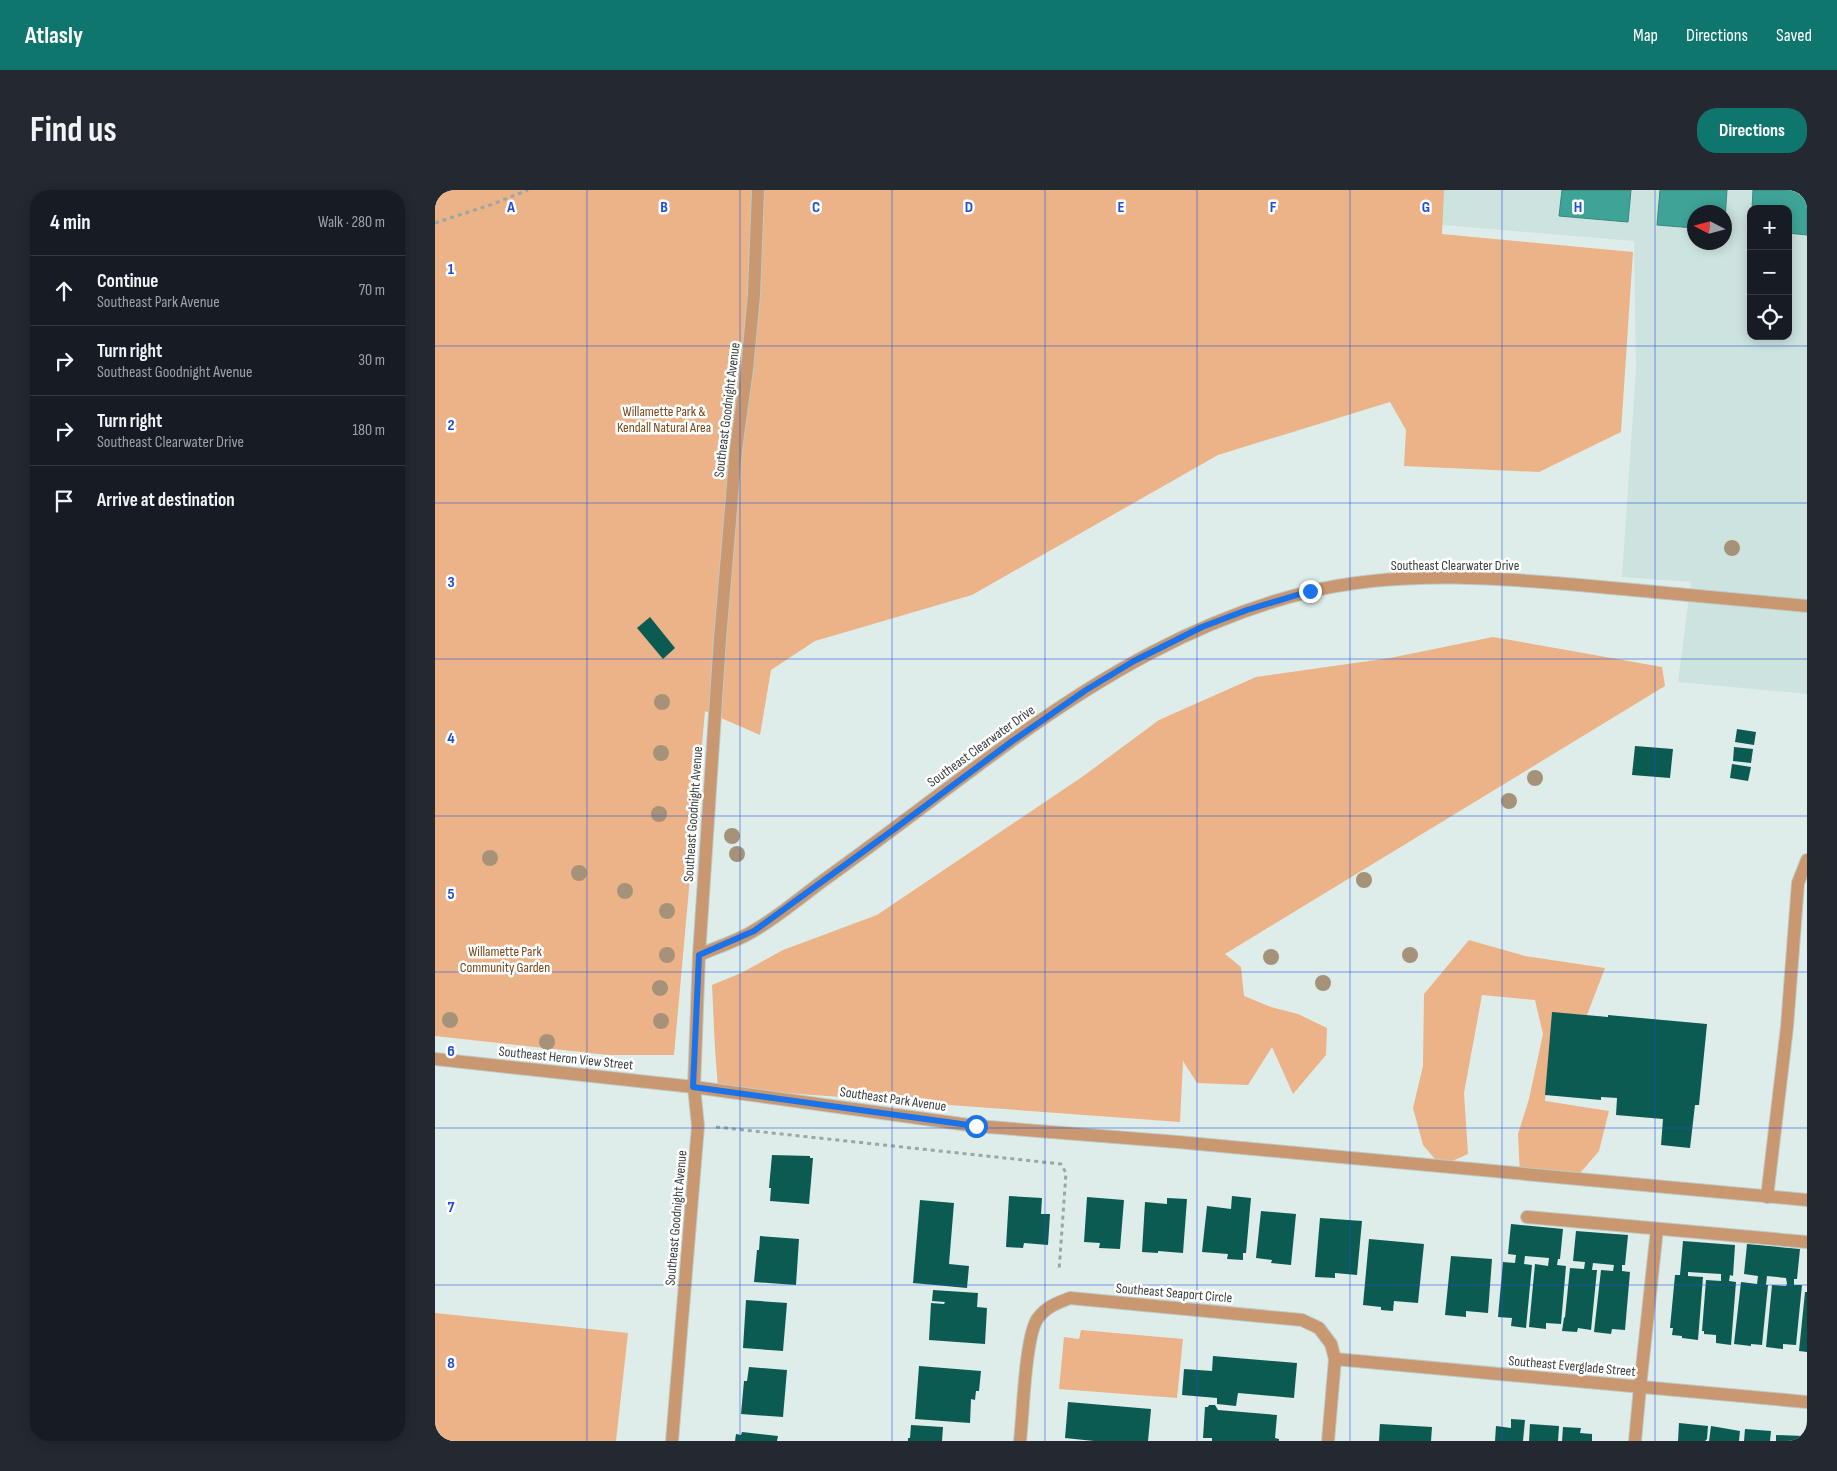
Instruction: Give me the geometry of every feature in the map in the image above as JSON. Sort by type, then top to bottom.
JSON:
[{"type":"street","name":"Southeast Goodnight Avenue","points":[[672,1441],[698,1126],[693,1087],[699,955],[719,639],[736,449],[747,369],[754,295],[757,190]]},
{"type":"street","name":"Southeast Clearwater Drive","points":[[699,955],[754,931],[1011,742],[1086,690],[1134,661],[1202,627],[1247,610],[1310,591],[1354,583],[1422,578],[1551,582],[1807,606]]},
{"type":"street","points":[[1767,1197],[1787,1027],[1798,883],[1807,860]]},
{"type":"street","name":"Southeast Heron View Street","points":[[435,1059],[693,1087]]},
{"type":"street","name":"Southeast Park Avenue","points":[[693,1087],[976,1126],[1178,1142],[1807,1200]]},
{"type":"street","points":[[1527,1217],[1807,1242]]},
{"type":"street","points":[[1635,1441],[1657,1229]]},
{"type":"street","name":"Southeast Seaport Circle","points":[[1020,1441],[1029,1337],[1037,1319],[1051,1305],[1070,1298],[1302,1320],[1319,1328],[1331,1344],[1335,1359],[1328,1441]]},
{"type":"street","name":"Southeast Everglade Street","points":[[1335,1359],[1807,1402]]},
{"type":"path","points":[[435,223],[528,190]]},
{"type":"path","points":[[698,1126],[736,1128],[1061,1164],[1066,1173],[1059,1271]]},
{"type":"shaded area","points":[[1403,190],[1807,190],[1807,694],[1678,682],[1691,582],[1622,577],[1636,369],[1634,241],[1397,221]]},
{"type":"shaded area","points":[[1562,190],[1631,190],[1628,222],[1559,216]]},
{"type":"shaded area","points":[[1660,190],[1727,190],[1726,205],[1687,205],[1687,227],[1657,225]]},
{"type":"shaded area","points":[[1753,190],[1807,190],[1807,235],[1792,233],[1792,205],[1752,205]]},
{"type":"green space","name":"Willamette Park & Kendall Natural Area","points":[[435,190],[1444,190],[1442,234],[1633,252],[1621,432],[1539,472],[1404,466],[1406,430],[1390,402],[1218,455],[972,595],[815,641],[771,670],[760,735],[705,711],[674,1055],[608,1055],[435,1036]]},
{"type":"green space","points":[[1493,637],[1662,667],[1665,686],[1225,954],[1241,967],[1244,996],[1271,1007],[1298,1014],[1327,1028],[1326,1055],[1293,1094],[1272,1047],[1248,1085],[1197,1083],[1183,1061],[1180,1122],[718,1088],[712,985],[741,973],[783,950],[877,915],[1082,777],[1159,720],[1256,677],[1390,658]]},
{"type":"green space","points":[[1469,940],[1525,956],[1605,968],[1587,1015],[1552,1013],[1545,1101],[1609,1111],[1599,1151],[1575,1179],[1520,1174],[1518,1134],[1529,1099],[1543,1034],[1535,1000],[1482,995],[1464,1093],[1468,1154],[1441,1166],[1423,1145],[1413,1108],[1423,1066],[1424,994]]},
{"type":"green space","points":[[435,1313],[628,1333],[616,1441],[435,1441]]},
{"type":"green space","points":[[1081,1330],[1183,1339],[1177,1398],[1059,1389],[1064,1337],[1079,1339]]},
{"type":"building","points":[[650,617],[675,648],[663,659],[637,628]]},
{"type":"building","points":[[1737,729],[1756,732],[1754,745],[1735,742]]},
{"type":"building","points":[[1635,746],[1673,749],[1670,778],[1632,775]]},
{"type":"building","points":[[1734,747],[1753,749],[1751,763],[1733,761]]},
{"type":"building","points":[[1732,764],[1751,767],[1748,781],[1730,778]]},
{"type":"building","points":[[1552,1012],[1707,1024],[1699,1105],[1695,1105],[1690,1148],[1661,1145],[1663,1119],[1616,1115],[1617,1098],[1601,1097],[1601,1100],[1545,1095]]},
{"type":"building","points":[[772,1155],[810,1156],[810,1158],[813,1158],[809,1204],[770,1201],[771,1188],[769,1188]]},
{"type":"building","points":[[1009,1196],[1042,1198],[1041,1214],[1050,1214],[1048,1245],[1024,1243],[1023,1248],[1006,1247]]},
{"type":"building","points":[[1232,1196],[1251,1198],[1246,1253],[1243,1253],[1243,1260],[1227,1259],[1228,1254],[1202,1252],[1207,1206],[1231,1209]]},
{"type":"building","points":[[1087,1197],[1124,1200],[1120,1249],[1099,1248],[1100,1243],[1084,1242]]},
{"type":"building","points":[[1167,1198],[1187,1199],[1183,1253],[1142,1252],[1145,1202],[1167,1204]]},
{"type":"building","points":[[920,1200],[954,1203],[949,1264],[969,1266],[967,1288],[913,1283]]},
{"type":"building","points":[[1261,1211],[1296,1214],[1291,1265],[1271,1263],[1272,1260],[1256,1258]]},
{"type":"building","points":[[1320,1218],[1362,1221],[1357,1275],[1335,1273],[1335,1278],[1315,1277]]},
{"type":"building","points":[[1511,1224],[1563,1229],[1560,1259],[1558,1259],[1557,1265],[1566,1266],[1561,1324],[1546,1323],[1546,1329],[1529,1327],[1535,1264],[1548,1266],[1549,1258],[1525,1256],[1524,1264],[1532,1265],[1526,1328],[1511,1326],[1512,1318],[1498,1317],[1503,1262],[1515,1263],[1516,1255],[1508,1254]]},
{"type":"building","points":[[1576,1231],[1628,1235],[1625,1265],[1622,1265],[1622,1271],[1630,1272],[1625,1330],[1612,1329],[1611,1334],[1594,1332],[1601,1270],[1613,1271],[1614,1265],[1593,1263],[1592,1270],[1597,1270],[1591,1330],[1578,1328],[1577,1332],[1562,1331],[1570,1268],[1584,1269],[1585,1262],[1573,1261]]},
{"type":"building","points":[[760,1236],[799,1239],[796,1285],[754,1282]]},
{"type":"building","points":[[1369,1239],[1424,1244],[1418,1303],[1394,1301],[1393,1311],[1381,1310],[1381,1307],[1363,1305]]},
{"type":"building","points":[[1683,1241],[1735,1245],[1733,1276],[1730,1275],[1729,1281],[1736,1282],[1731,1345],[1716,1343],[1716,1335],[1704,1334],[1704,1331],[1702,1331],[1706,1280],[1721,1281],[1721,1274],[1688,1272],[1688,1276],[1703,1277],[1698,1340],[1672,1335],[1673,1328],[1670,1328],[1675,1275],[1680,1275]]},
{"type":"building","points":[[1747,1244],[1800,1249],[1797,1279],[1794,1279],[1794,1285],[1802,1285],[1796,1345],[1783,1344],[1783,1349],[1766,1347],[1772,1285],[1786,1286],[1787,1284],[1786,1278],[1767,1276],[1766,1285],[1768,1285],[1762,1345],[1734,1344],[1741,1282],[1757,1284],[1758,1276],[1744,1274]]},
{"type":"building","points":[[1451,1256],[1492,1259],[1488,1313],[1466,1311],[1466,1317],[1445,1315]]},
{"type":"building","points":[[933,1290],[978,1293],[977,1307],[987,1308],[985,1344],[929,1340],[931,1303],[944,1304],[945,1302],[932,1301]]},
{"type":"building","points":[[1805,1292],[1807,1292],[1807,1352],[1799,1351]]},
{"type":"building","points":[[746,1300],[787,1303],[783,1351],[743,1348]]},
{"type":"building","points":[[1213,1356],[1297,1363],[1294,1398],[1238,1393],[1236,1406],[1217,1404],[1217,1398],[1182,1395],[1184,1369],[1212,1371]]},
{"type":"building","points":[[919,1366],[981,1371],[979,1391],[976,1391],[975,1400],[971,1399],[970,1423],[915,1419]]},
{"type":"building","points":[[749,1367],[787,1370],[783,1417],[741,1414],[744,1381],[747,1381]]},
{"type":"building","points":[[1068,1402],[1151,1409],[1148,1441],[1094,1441],[1065,1438]]},
{"type":"building","points":[[1215,1405],[1218,1410],[1277,1415],[1275,1438],[1279,1439],[1279,1441],[1212,1441],[1212,1438],[1203,1438],[1205,1407]]},
{"type":"building","points":[[1511,1419],[1525,1420],[1523,1441],[1495,1441],[1496,1426],[1511,1428]]},
{"type":"building","points":[[1679,1423],[1708,1426],[1707,1439],[1705,1441],[1678,1441]]},
{"type":"building","points":[[1380,1424],[1432,1427],[1431,1441],[1379,1441]]},
{"type":"building","points":[[1530,1424],[1559,1426],[1558,1441],[1529,1441]]},
{"type":"building","points":[[911,1425],[943,1427],[942,1441],[908,1441]]},
{"type":"building","points":[[1711,1426],[1740,1431],[1739,1441],[1709,1441]]},
{"type":"building","points":[[1563,1427],[1581,1428],[1580,1433],[1592,1434],[1592,1441],[1562,1441]]},
{"type":"building","points":[[1745,1429],[1771,1431],[1770,1441],[1744,1441]]},
{"type":"building","points":[[742,1432],[778,1436],[777,1441],[735,1441],[736,1434],[741,1435]]},
{"type":"building","points":[[1776,1435],[1804,1436],[1803,1441],[1776,1441]]},
{"type":"route","points":[[976,1126],[693,1087],[699,955],[754,931],[1011,742],[1086,690],[1134,661],[1202,627],[1247,610],[1310,591]]},
{"type":"park label","name":"Willamette Park Community Garden","points":[[505,960]]}]
